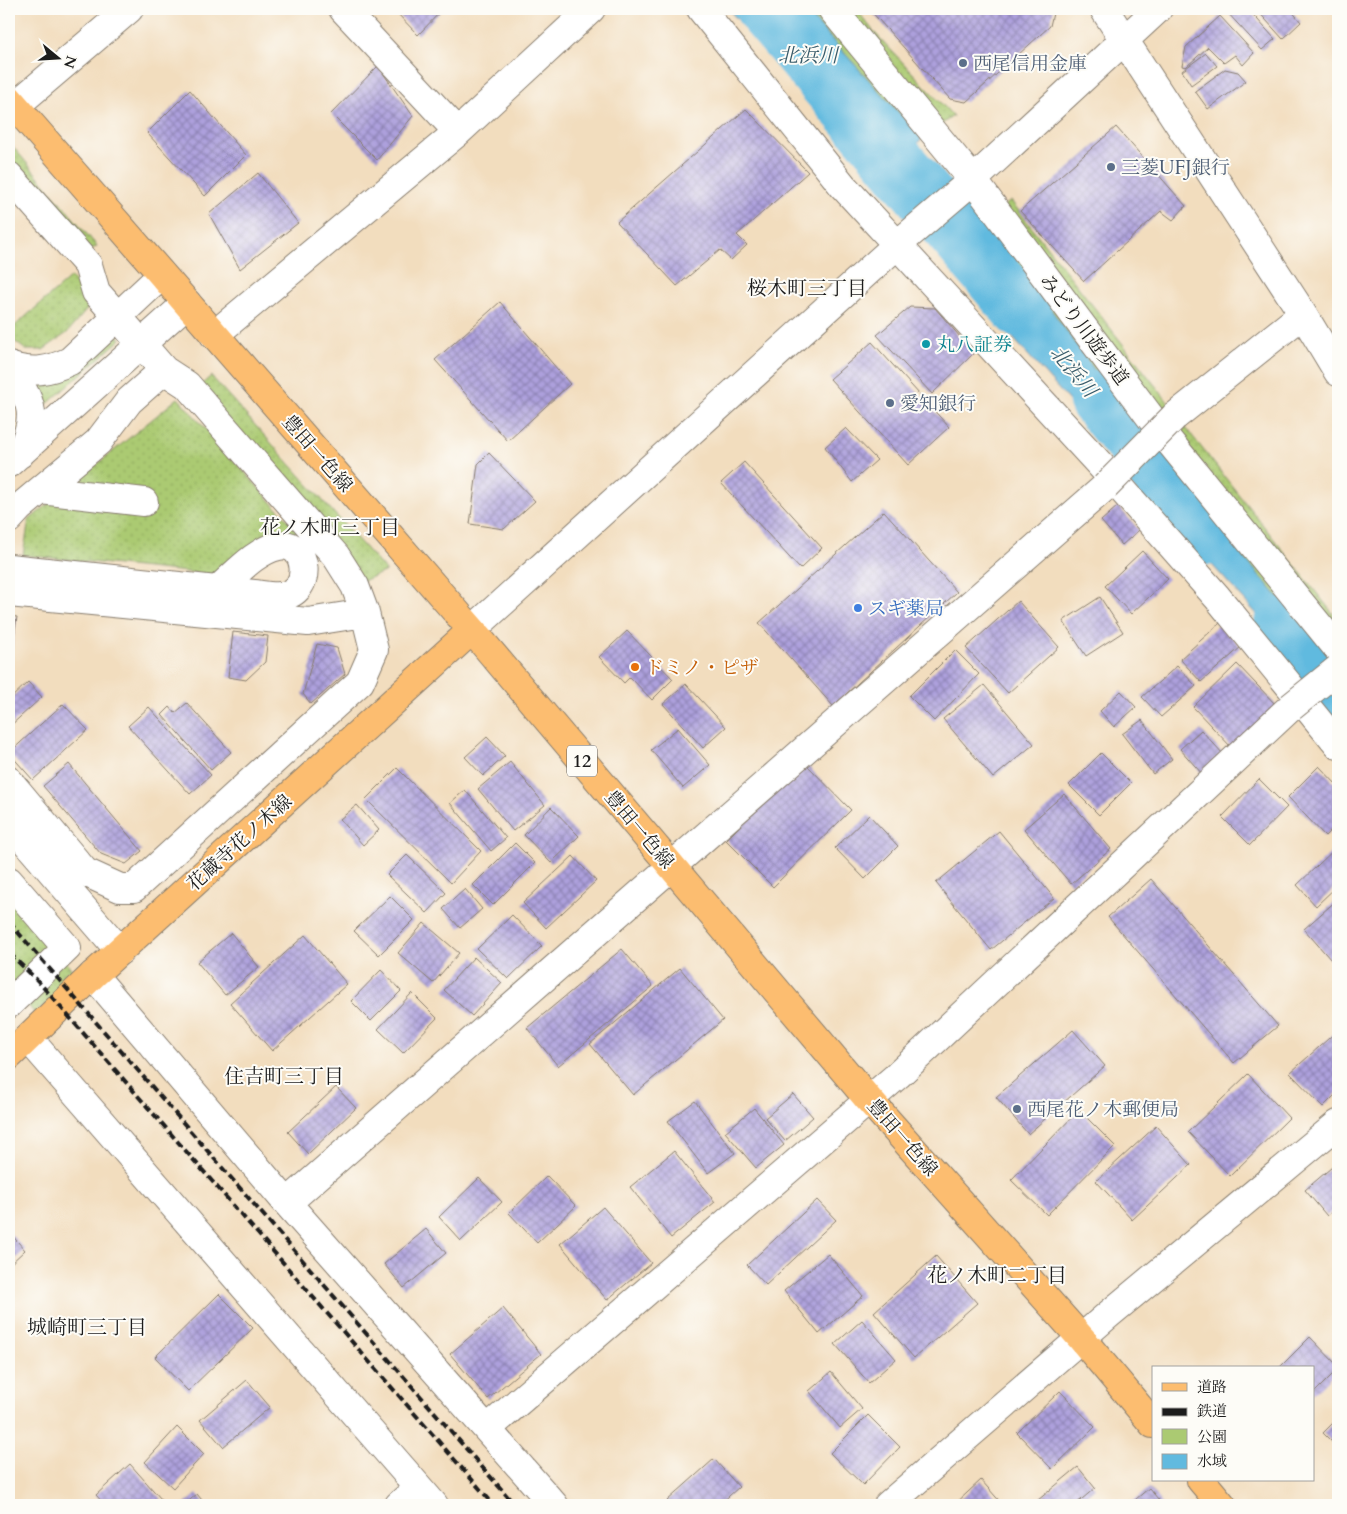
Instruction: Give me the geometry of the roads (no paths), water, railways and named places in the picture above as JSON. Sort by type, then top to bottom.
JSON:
[{"type":"main road","name":"豊田一色線","points":[[12,103],[472,630],[869,1100],[1081,1338],[1152,1423]]},
{"type":"main road","name":"花蔵寺花ノ木線","points":[[9,1056],[93,975],[472,630]]},
{"type":"main road","points":[[1203,1482],[1222,1505]]},
{"type":"street","points":[[12,103],[129,9]]},
{"type":"street","points":[[214,334],[458,132],[591,9]]},
{"type":"street","points":[[701,9],[843,186],[871,218],[908,235],[1204,583],[1338,745]]},
{"type":"street","name":"みどり川遊歩道","points":[[832,9],[1167,423],[1338,649]]},
{"type":"street","points":[[1104,9],[1123,41],[1303,314],[1338,372]]},
{"type":"street","points":[[472,630],[908,235],[972,182],[1158,9]]},
{"type":"street","points":[[347,10],[458,132]]},
{"type":"street","points":[[9,176],[88,265],[96,292],[164,370],[187,385],[336,556],[355,586],[365,613],[374,650],[360,682],[134,888],[120,888],[85,872],[9,782]]},
{"type":"street","points":[[9,366],[32,372],[56,368],[70,361],[162,275]]},
{"type":"street","points":[[14,459],[187,303]]},
{"type":"street","points":[[286,1203],[1106,487],[1167,423],[1303,314]]},
{"type":"street","points":[[9,519],[98,442],[129,401],[164,370]]},
{"type":"street","points":[[9,372],[24,390],[31,406],[28,436],[14,459]]},
{"type":"street","points":[[41,490],[144,502]]},
{"type":"street","points":[[9,568],[217,590]]},
{"type":"street","points":[[9,593],[308,622],[365,613]]},
{"type":"street","points":[[487,1429],[869,1100],[1291,707],[1338,670]]},
{"type":"street","points":[[9,822],[120,951]]},
{"type":"street","points":[[9,881],[67,948],[9,1004]]},
{"type":"street","points":[[93,975],[286,1203],[554,1505]]},
{"type":"street","points":[[28,1038],[417,1500]]},
{"type":"street","points":[[888,1505],[1081,1338],[1338,1124]]},
{"type":"water","name":"北浜川","points":[[728,9],[804,9],[922,138],[888,183]]},
{"type":"water","name":"北浜川","points":[[991,226],[1139,432],[1140,434],[1118,456],[949,266]]},
{"type":"water","points":[[1165,466],[1335,663],[1316,679],[1142,488]]},
{"type":"waterway","name":"北浜川","points":[[765,9],[1022,310]]},
{"type":"waterway","name":"北浜川","points":[[1098,399],[1210,536]]},
{"type":"waterway","name":"北浜川","points":[[1283,626],[1338,693]]},
{"type":"railway","points":[[9,922],[515,1505]]},
{"type":"railway","points":[[9,953],[37,980],[494,1505]]},
{"type":"place","name":"西尾信用金庫","points":[[963,63]]},
{"type":"place","name":"三菱UFJ銀行","points":[[1111,167]]},
{"type":"place","name":"丸八証券","points":[[926,344]]},
{"type":"place","name":"愛知銀行","points":[[890,403]]},
{"type":"place","name":"スギ薬局","points":[[858,608]]},
{"type":"place","name":"ドミノ・ピザ","points":[[635,667]]},
{"type":"place","name":"西尾花ノ木郵便局","points":[[1017,1109]]},
{"type":"district","name":"桜木町三丁目","points":[[807,288]]},
{"type":"district","name":"花ノ木町三丁目","points":[[330,527]]},
{"type":"district","name":"住吉町三丁目","points":[[284,1076]]},
{"type":"district","name":"花ノ木町二丁目","points":[[997,1275]]},
{"type":"district","name":"城崎町三丁目","points":[[87,1327]]}]
